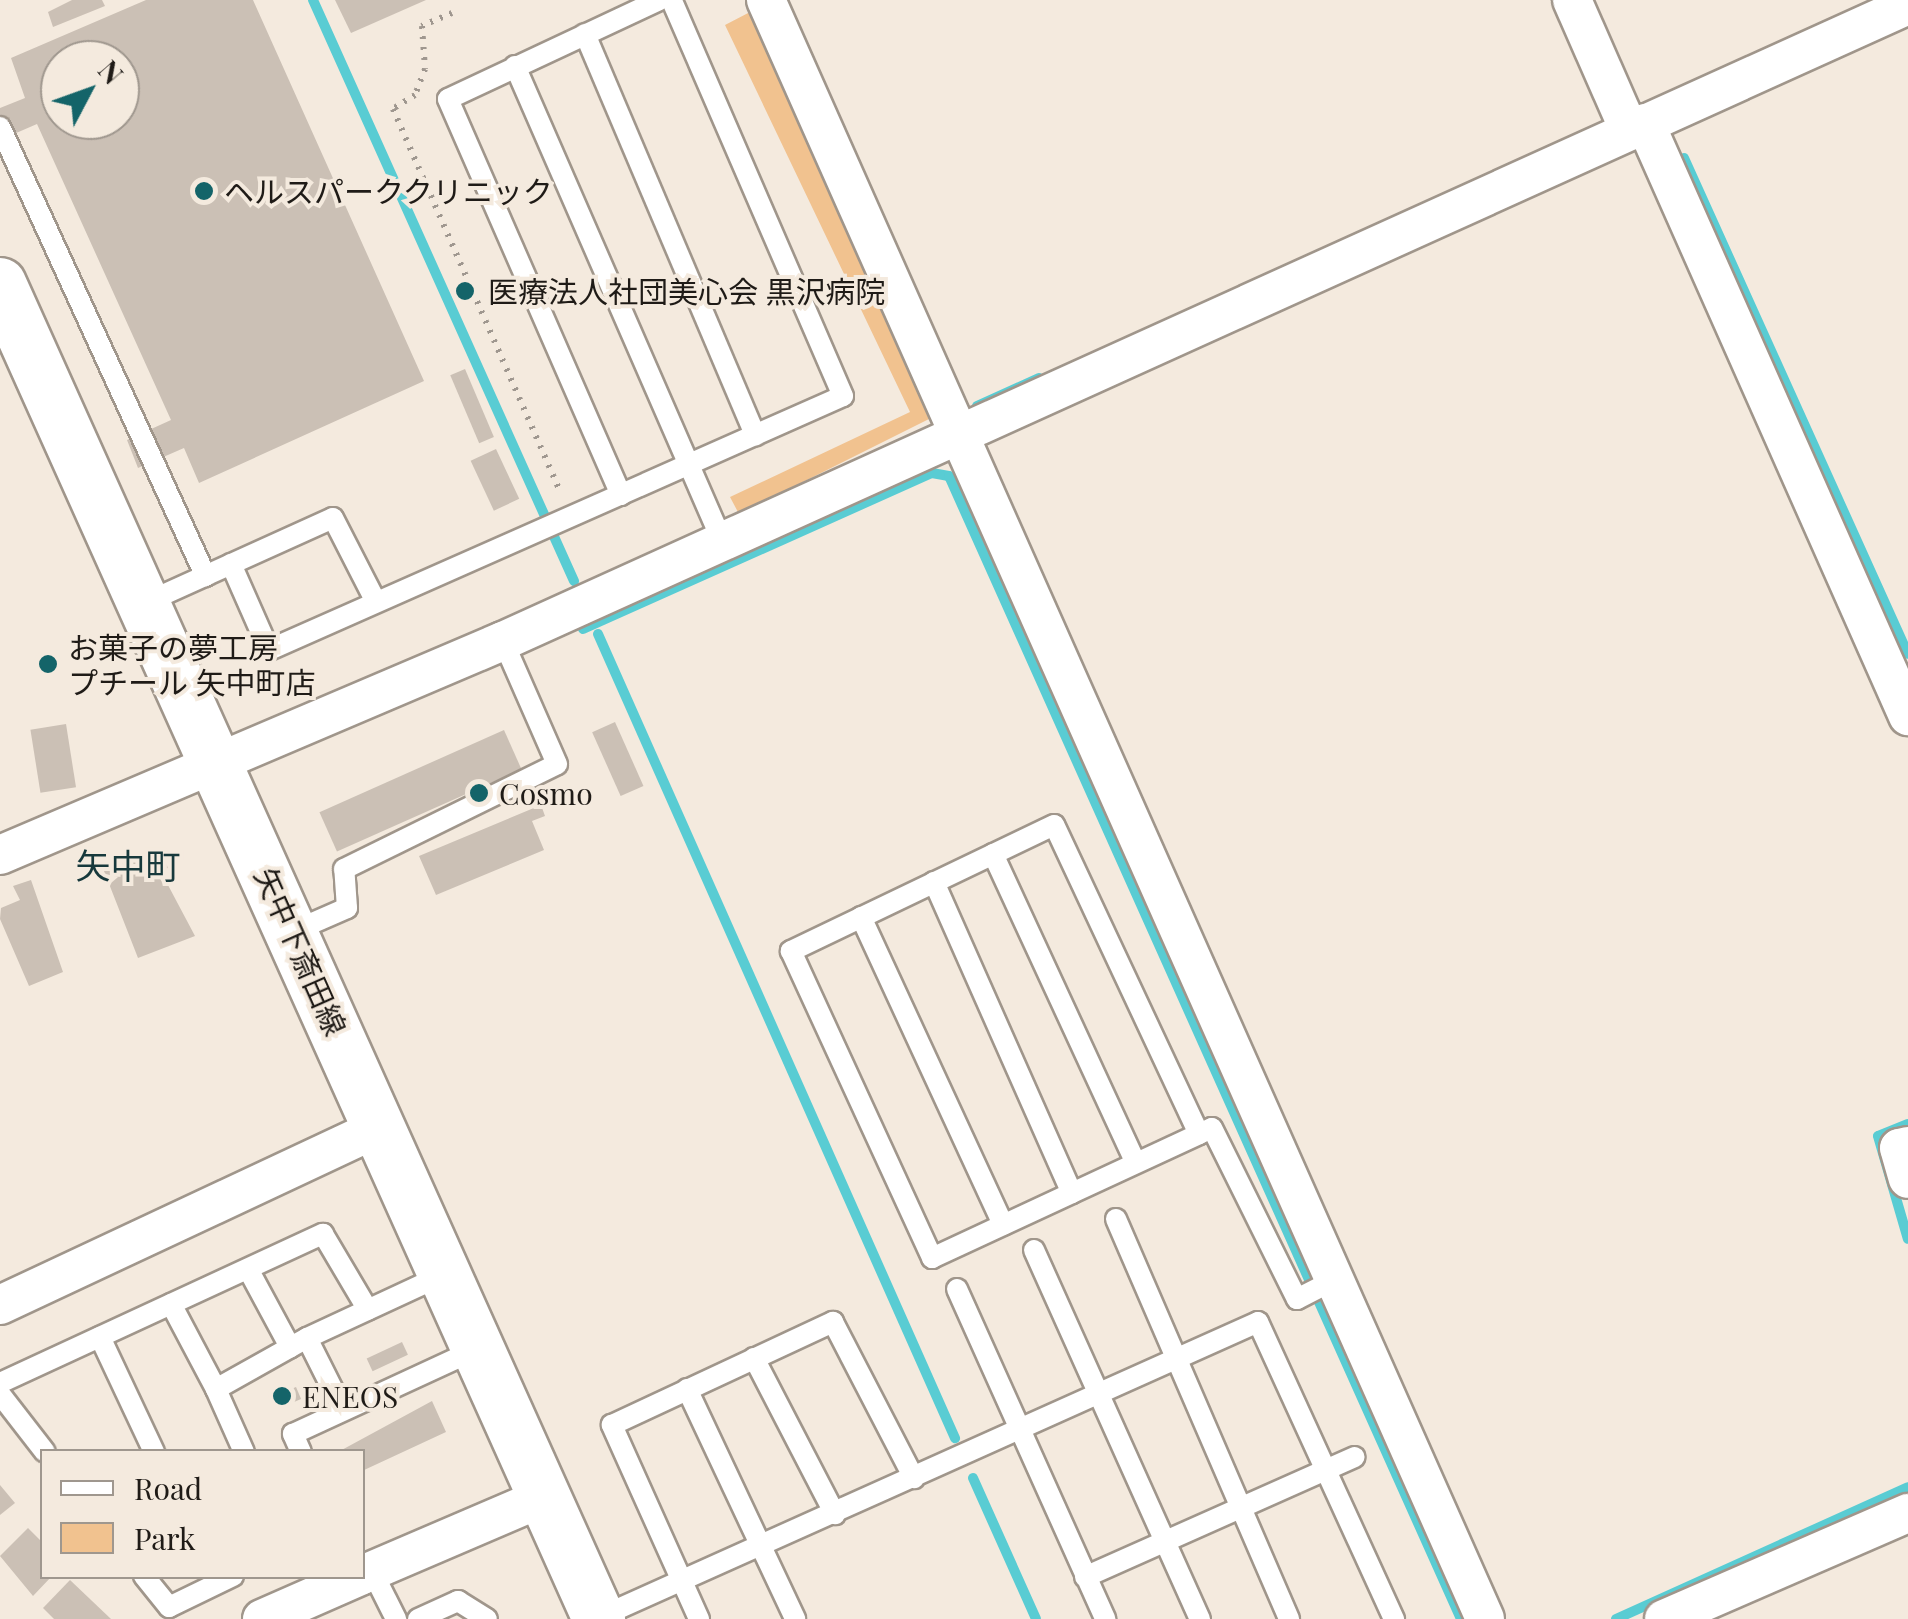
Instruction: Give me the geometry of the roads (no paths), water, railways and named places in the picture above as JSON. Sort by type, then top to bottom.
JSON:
[{"type":"street","points":[[766,0],[1322,1286],[1485,1619]]},
{"type":"street","points":[[1572,0],[1637,127],[1908,716]]},
{"type":"street","points":[[0,855],[220,767],[503,641],[718,530],[958,438],[1908,5]]},
{"type":"street","name":"矢中下斎田線","points":[[4,306],[146,603],[599,1619]]},
{"type":"street","points":[[0,1305],[378,1128]]},
{"type":"street","points":[[1908,1146],[1899,1148],[1908,1178]]},
{"type":"street","points":[[365,1574],[544,1496]]},
{"type":"street","points":[[1664,1619],[1908,1512]]},
{"type":"street","points":[[262,1619],[305,1587],[344,1579]]},
{"type":"lane","points":[[621,495],[448,99],[659,0]]},
{"type":"lane","points":[[232,564],[269,650],[843,396],[672,0]]},
{"type":"lane","points":[[585,34],[755,435]]},
{"type":"lane","points":[[515,66],[718,530]]},
{"type":"lane","points":[[0,127],[206,576]]},
{"type":"lane","points":[[146,603],[333,518],[376,602]]},
{"type":"lane","points":[[292,932],[347,908],[344,869],[558,764],[503,641]]},
{"type":"lane","points":[[1199,1134],[1054,825],[791,950],[932,1258],[1212,1128],[1298,1299],[1322,1286]]},
{"type":"lane","points":[[993,854],[1136,1163]]},
{"type":"lane","points":[[934,882],[1072,1193]]},
{"type":"lane","points":[[860,918],[1003,1225]]},
{"type":"lane","points":[[1116,1219],[1289,1619]]},
{"type":"lane","points":[[0,1383],[323,1234],[368,1310]]},
{"type":"lane","points":[[1034,1250],[1200,1619]]},
{"type":"lane","points":[[248,1269],[342,1408]]},
{"type":"lane","points":[[216,1388],[299,1342],[444,1275]]},
{"type":"lane","points":[[957,1289],[1105,1619]]},
{"type":"lane","points":[[172,1304],[243,1449]]},
{"type":"lane","points":[[698,1619],[612,1425],[833,1322],[914,1478]]},
{"type":"lane","points":[[599,1619],[1258,1322],[1394,1619]]},
{"type":"lane","points":[[100,1337],[153,1449]]},
{"type":"lane","points":[[300,1449],[292,1434],[477,1349]]},
{"type":"lane","points":[[754,1358],[834,1514]]},
{"type":"lane","points":[[688,1390],[795,1619]]},
{"type":"lane","points":[[0,1394],[44,1449]]},
{"type":"lane","points":[[1085,1577],[1354,1457]]},
{"type":"lane","points":[[365,1578],[396,1619]]},
{"type":"lane","points":[[146,1579],[168,1607],[221,1579]]},
{"type":"lane","points":[[418,1619],[458,1600],[488,1619]]},
{"type":"waterway","points":[[313,0],[574,581]]},
{"type":"waterway","points":[[1684,158],[1908,654]]},
{"type":"waterway","points":[[977,406],[1039,378]]},
{"type":"waterway","points":[[583,629],[932,473],[949,476],[1461,1619]]},
{"type":"waterway","points":[[598,634],[955,1438]]},
{"type":"waterway","points":[[1908,1124],[1878,1136],[1908,1239]]},
{"type":"waterway","points":[[973,1478],[1036,1619]]},
{"type":"waterway","points":[[1616,1619],[1908,1487]]},
{"type":"place","name":"ヘルスパーククリニック","points":[[204,191]]},
{"type":"place","name":"医療法人社団美心会 黒沢病院","points":[[465,291]]},
{"type":"place","name":"お菓子の夢工房 プチール 矢中町店","points":[[48,664]]},
{"type":"place","name":"Cosmo","points":[[479,793]]},
{"type":"place","name":"ENEOS","points":[[282,1396]]},
{"type":"district","name":"矢中町","points":[[128,865]]}]
